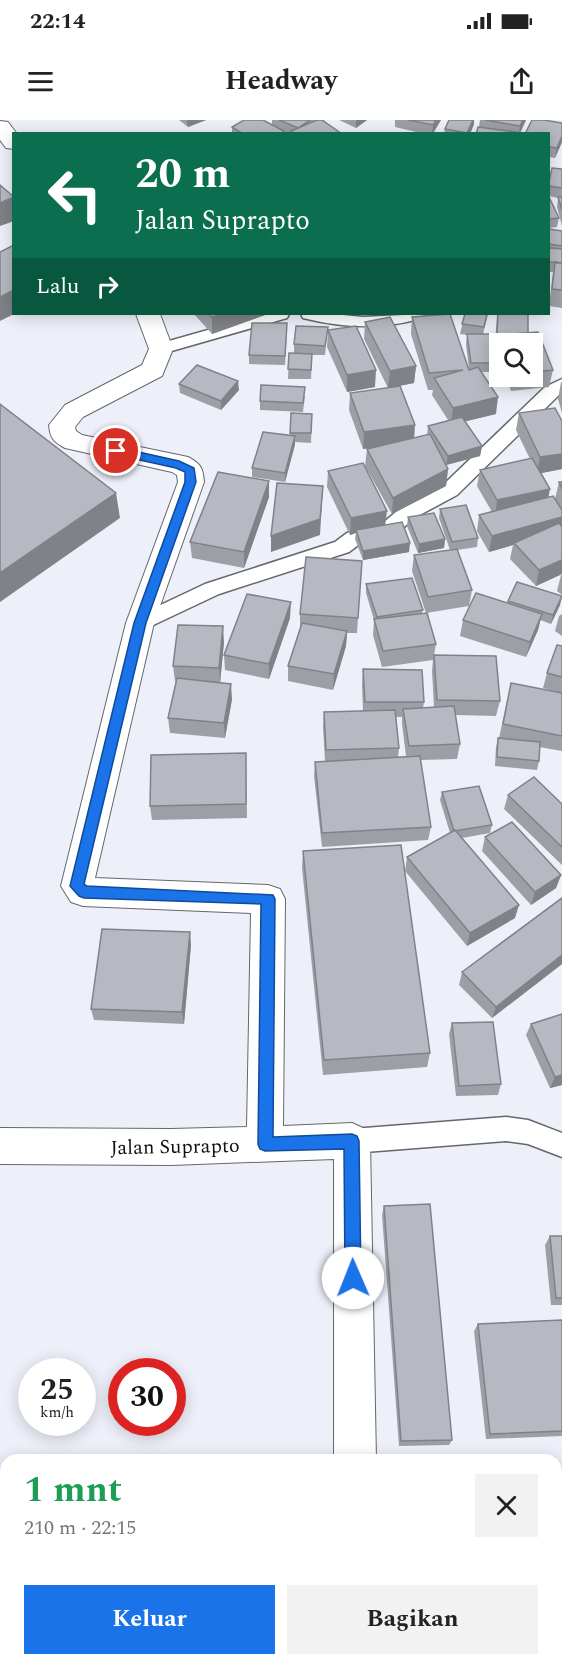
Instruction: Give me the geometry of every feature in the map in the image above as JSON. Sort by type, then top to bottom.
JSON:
[{"type":"street","points":[[0,127],[12,141]]},
{"type":"street","points":[[148,315],[161,348],[153,370],[74,411],[62,425],[63,435],[74,442],[179,465],[190,470],[191,482],[140,623],[77,886],[84,892],[268,899],[265,1144]]},
{"type":"street","points":[[352,1141],[355,1454]]},
{"type":"street","name":"Jalan Suprapto","points":[[0,1146],[171,1147],[352,1141]]},
{"type":"lane","points":[[161,348],[277,315]]},
{"type":"lane","points":[[314,315],[352,322],[412,315]]},
{"type":"lane","points":[[140,623],[212,589],[342,548],[354,538],[391,527],[409,512],[450,490],[544,397],[562,385]]},
{"type":"lane","name":"Jalan Suprapto","points":[[352,1141],[506,1129],[528,1132],[562,1145]]},
{"type":"building","points":[[244,120],[263,120],[284,131],[240,132],[232,127]]},
{"type":"building","points":[[279,120],[310,120],[298,128]]},
{"type":"building","points":[[322,120],[339,132],[292,132]]},
{"type":"building","points":[[408,120],[436,120],[433,125]]},
{"type":"building","points":[[449,120],[473,120],[467,132],[445,129]]},
{"type":"building","points":[[485,120],[523,120],[520,126]]},
{"type":"building","points":[[532,120],[562,123],[562,136],[557,148],[550,147],[550,132],[526,132]]},
{"type":"building","points":[[478,127],[516,132],[477,132]]},
{"type":"building","points":[[552,168],[562,169],[562,188],[550,186]]},
{"type":"building","points":[[0,185],[12,198],[0,203]]},
{"type":"building","points":[[558,197],[562,197],[562,210]]},
{"type":"building","points":[[550,199],[559,218],[550,219]]},
{"type":"building","points":[[550,229],[562,231],[562,246],[550,244]]},
{"type":"building","points":[[12,246],[12,291],[0,297],[0,252]]},
{"type":"building","points":[[550,248],[562,249],[562,263],[550,262]]},
{"type":"building","points":[[555,262],[562,263],[562,290],[552,289]]},
{"type":"building","points":[[450,315],[469,370],[478,367],[489,387],[498,397],[453,408],[434,378],[463,370],[429,373],[412,317]]},
{"type":"building","points":[[465,315],[487,315],[484,327],[462,324]]},
{"type":"building","points":[[498,315],[528,315],[528,333],[497,333]]},
{"type":"building","points":[[390,317],[416,366],[390,371],[365,322]]},
{"type":"building","points":[[252,323],[287,323],[285,356],[249,355]]},
{"type":"building","points":[[296,326],[328,327],[325,346],[294,344]]},
{"type":"building","points":[[356,326],[376,370],[347,375],[328,330]]},
{"type":"building","points":[[467,334],[489,334],[489,363],[471,363]]},
{"type":"building","points":[[543,345],[553,370],[543,371]]},
{"type":"building","points":[[289,353],[312,354],[311,370],[288,369]]},
{"type":"building","points":[[197,365],[238,381],[221,401],[179,384]]},
{"type":"building","points":[[261,385],[305,387],[303,403],[260,401]]},
{"type":"building","points":[[400,386],[415,425],[364,432],[350,393]]},
{"type":"building","points":[[0,404],[116,493],[0,573]]},
{"type":"building","points":[[555,408],[562,421],[562,454],[540,457],[519,413]]},
{"type":"building","points":[[291,413],[312,414],[311,433],[290,433]]},
{"type":"building","points":[[462,417],[482,446],[448,456],[428,426]]},
{"type":"building","points":[[263,432],[295,436],[285,473],[252,468]]},
{"type":"building","points":[[430,434],[448,469],[393,498],[367,449]]},
{"type":"building","points":[[532,458],[550,489],[497,500],[480,470]]},
{"type":"building","points":[[363,463],[387,511],[351,518],[328,471]]},
{"type":"building","points":[[218,472],[269,481],[244,552],[190,542]]},
{"type":"building","points":[[277,483],[323,486],[320,519],[271,536]]},
{"type":"building","points":[[553,496],[562,510],[562,517],[492,536],[479,515]]},
{"type":"building","points":[[466,505],[478,538],[452,542],[440,509]]},
{"type":"building","points":[[434,513],[445,539],[419,544],[408,517]]},
{"type":"building","points":[[402,522],[410,543],[363,551],[356,530]]},
{"type":"building","points":[[559,523],[562,527],[562,560],[539,570],[514,543]]},
{"type":"building","points":[[457,549],[472,590],[428,597],[414,555]]},
{"type":"building","points":[[306,557],[362,561],[358,618],[300,614]]},
{"type":"building","points":[[412,578],[423,610],[377,617],[366,584]]},
{"type":"building","points":[[517,582],[562,596],[553,615],[508,601]]},
{"type":"building","points":[[476,593],[542,614],[530,642],[463,620]]},
{"type":"building","points":[[247,594],[291,602],[269,664],[224,655]]},
{"type":"building","points":[[427,613],[436,644],[383,651],[374,619]]},
{"type":"building","points":[[302,623],[347,631],[334,674],[288,666]]},
{"type":"building","points":[[178,625],[223,626],[219,668],[173,666]]},
{"type":"building","points":[[557,645],[562,646],[562,677],[547,673]]},
{"type":"building","points":[[434,655],[496,656],[500,701],[437,700]]},
{"type":"building","points":[[363,669],[422,670],[424,702],[365,702]]},
{"type":"building","points":[[177,678],[231,684],[224,723],[168,718]]},
{"type":"building","points":[[511,683],[562,693],[562,736],[503,724]]},
{"type":"building","points":[[454,706],[460,744],[409,746],[403,709]]},
{"type":"building","points":[[395,710],[399,748],[326,750],[324,712]]},
{"type":"building","points":[[498,738],[540,742],[539,761],[497,757]]},
{"type":"building","points":[[246,753],[246,804],[150,806],[151,755]]},
{"type":"building","points":[[420,756],[431,827],[322,833],[315,762]]},
{"type":"building","points":[[534,777],[562,804],[562,847],[508,795]]},
{"type":"building","points":[[479,786],[492,825],[454,831],[442,792]]},
{"type":"building","points":[[512,822],[561,875],[535,892],[485,837]]},
{"type":"building","points":[[455,830],[519,905],[470,933],[407,857]]},
{"type":"building","points":[[401,845],[430,1053],[324,1060],[303,851]]},
{"type":"building","points":[[562,898],[562,955],[496,1007],[462,972]]},
{"type":"building","points":[[102,929],[190,932],[182,1012],[91,1009]]},
{"type":"building","points":[[562,1014],[562,1075],[555,1077],[531,1024]]},
{"type":"building","points":[[493,1022],[501,1084],[459,1086],[452,1023]]},
{"type":"building","points":[[430,1204],[452,1440],[401,1441],[384,1206]]},
{"type":"building","points":[[550,1236],[562,1236],[562,1298],[556,1298]]},
{"type":"building","points":[[562,1320],[562,1431],[490,1434],[478,1324]]},
{"type":"route","points":[[116,451],[179,465],[190,470],[191,482],[140,623],[77,886],[84,892],[268,899],[265,1144],[352,1141],[353,1278]]}]
